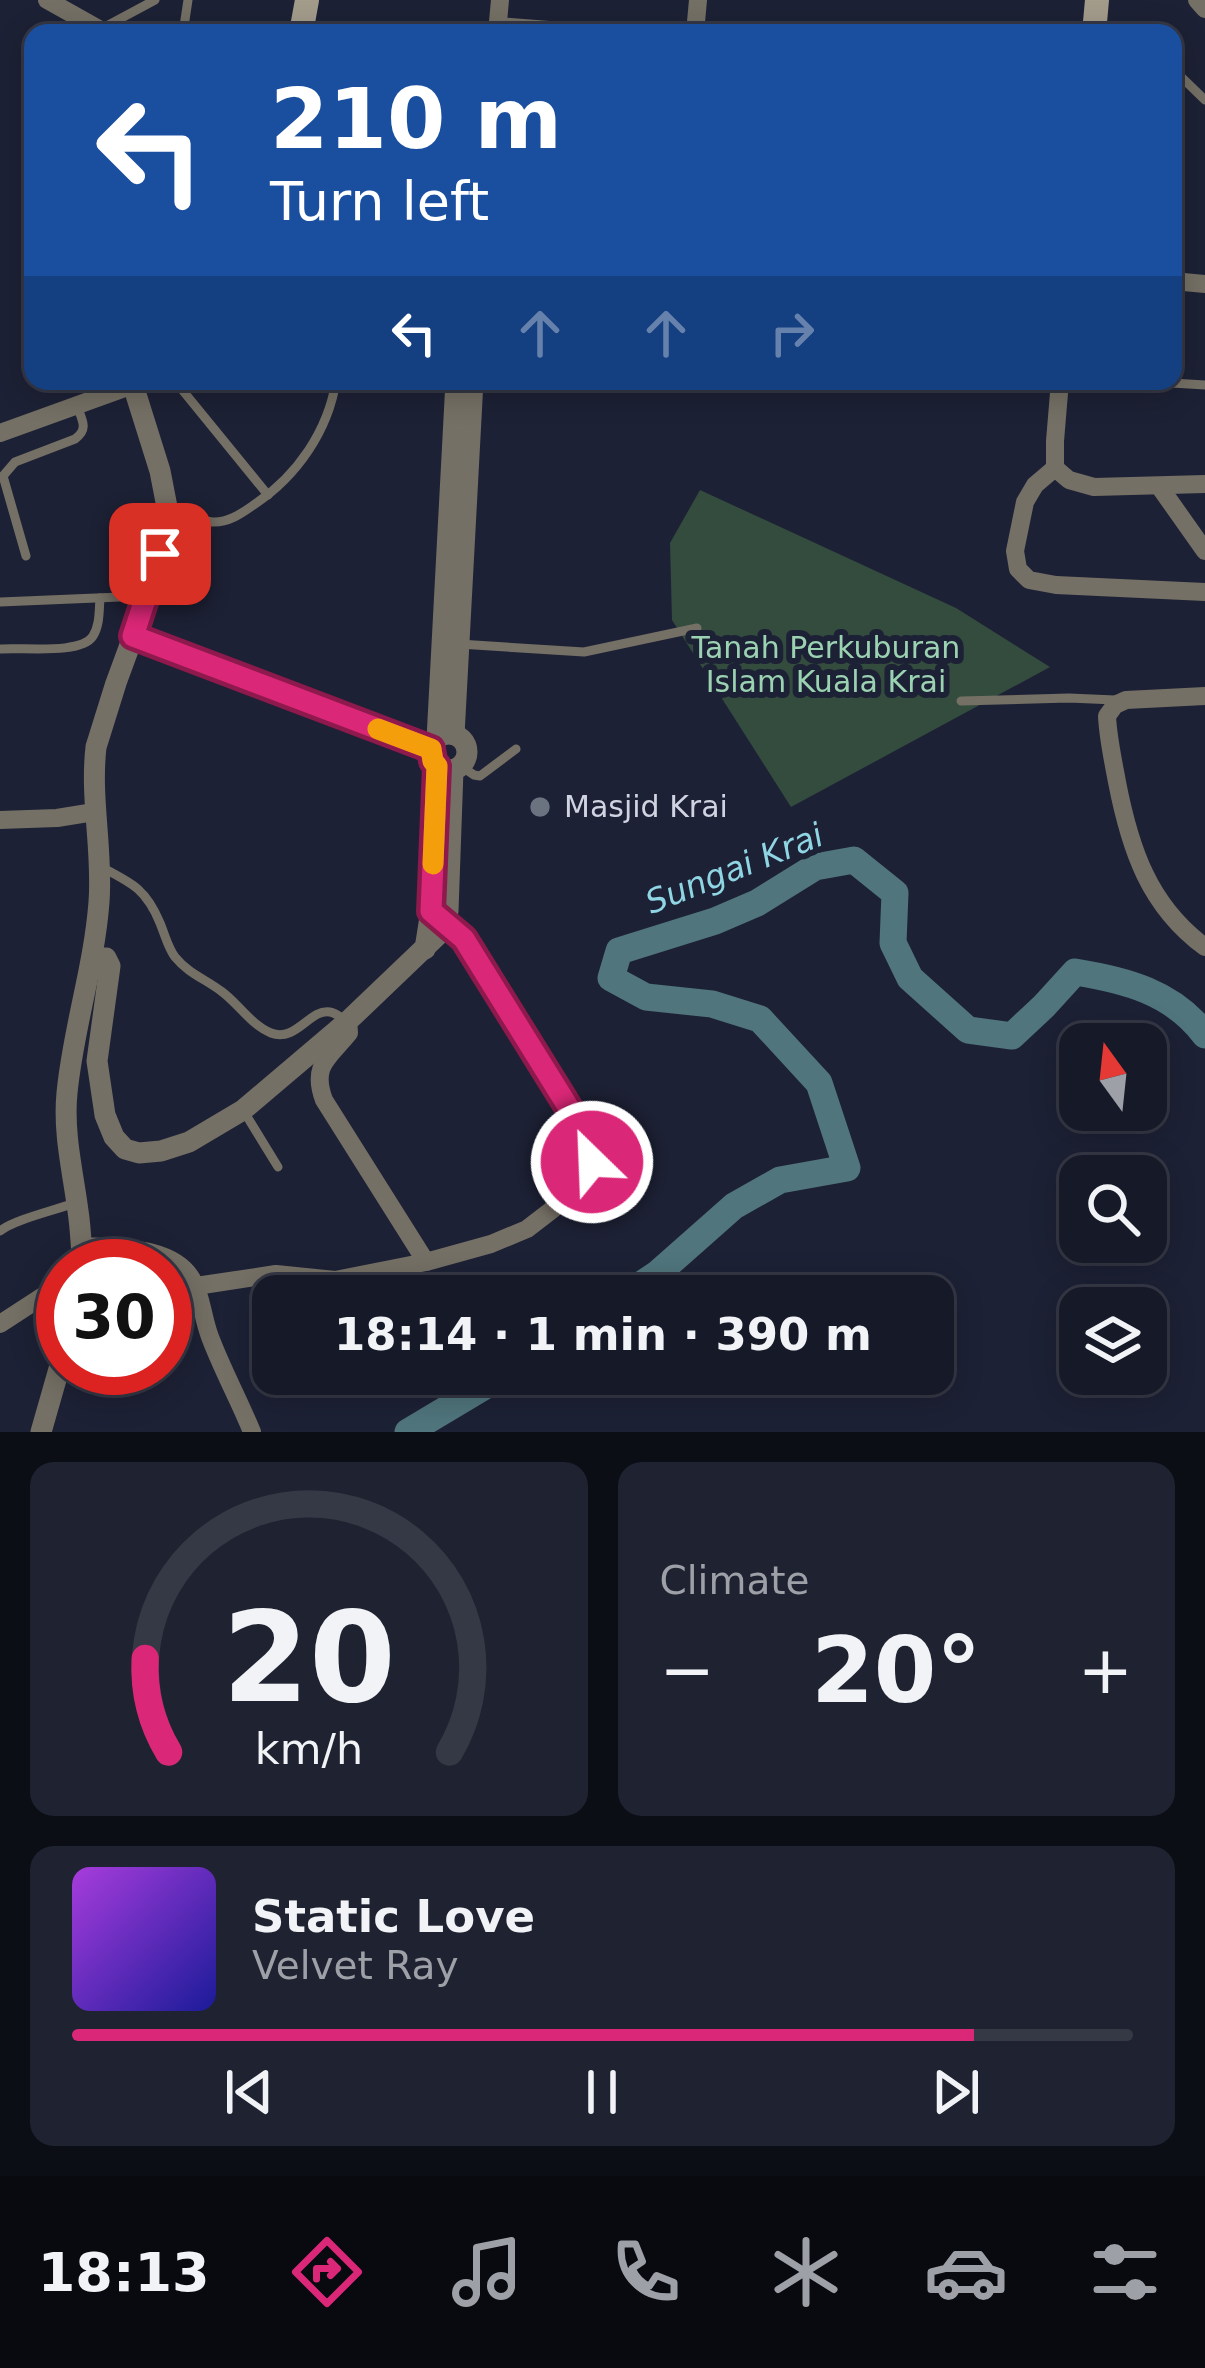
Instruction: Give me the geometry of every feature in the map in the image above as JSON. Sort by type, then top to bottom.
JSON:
[{"type":"street","points":[[47,0],[90,24]]},
{"type":"street","points":[[1197,0],[1205,9]]},
{"type":"street","points":[[0,433],[119,390]]},
{"type":"street","points":[[81,1239],[66,1135],[67,1093],[94,958],[101,866],[92,775],[96,747],[160,554],[167,507],[140,390]]},
{"type":"street","points":[[94,958],[106,958],[110,966],[97,1061],[105,1115],[113,1137],[125,1149],[139,1153],[189,1142],[243,1110],[425,950],[439,916],[456,390]]},
{"type":"street","points":[[450,644],[471,390]]},
{"type":"street","points":[[1059,390],[1055,468],[1069,480],[1094,487],[1205,484]]},
{"type":"street","points":[[1055,468],[1035,485],[1025,502],[1015,551],[1018,569],[1029,580],[1205,592]]},
{"type":"street","points":[[1159,486],[1205,551]]},
{"type":"street","points":[[133,636],[446,754]]},
{"type":"street","points":[[1205,696],[1126,700],[1107,716],[1124,817],[1139,867],[1184,932],[1205,947]]},
{"type":"street","points":[[0,820],[94,812]]},
{"type":"street","points":[[196,1286],[276,1274],[335,1280],[491,1244],[527,1229],[589,1172],[590,1151],[572,1113],[464,939],[439,916]]},
{"type":"street","points":[[348,1022],[349,1033],[320,1069],[319,1086],[426,1262]]},
{"type":"street","points":[[192,1280],[211,1340],[252,1432]]},
{"type":"street","points":[[0,1324],[36,1301]]},
{"type":"street","points":[[41,1432],[52,1395]]},
{"type":"lane","points":[[115,24],[155,0]]},
{"type":"lane","points":[[1182,78],[1205,100]]},
{"type":"lane","points":[[182,390],[268,495]]},
{"type":"lane","points":[[167,507],[213,522],[234,518],[268,495],[313,444],[335,390]]},
{"type":"lane","points":[[26,556],[3,476],[15,462],[82,434],[85,426],[77,406]]},
{"type":"lane","points":[[0,602],[148,596]]},
{"type":"lane","points":[[0,650],[79,647],[97,628],[100,598]]},
{"type":"lane","points":[[450,644],[584,652],[697,628]]},
{"type":"lane","points":[[961,701],[1126,700]]},
{"type":"lane","points":[[446,754],[480,776],[516,749]]},
{"type":"lane","points":[[101,866],[134,883],[148,897],[171,953],[188,970],[223,992],[273,1035],[297,1030],[322,1012],[348,1022]]},
{"type":"lane","points":[[243,1110],[278,1167]]},
{"type":"lane","points":[[0,1231],[10,1223],[77,1202]]},
{"type":"lane","points":[[0,1214],[10,1223]]},
{"type":"green space","name":"Tanah Perkuburan Islam Kuala Krai","points":[[700,490],[956,608],[1050,667],[791,807],[672,620],[670,543]]},
{"type":"waterway","name":"Sungai Krai","points":[[656,1275],[734,1206],[780,1180],[847,1168],[819,1083],[760,1019],[712,1004],[646,997],[611,978],[619,951],[715,921],[757,903],[815,867],[854,860],[895,893],[893,943],[910,978],[968,1030],[1012,1036],[1075,972],[1147,990],[1178,1008],[1205,1035]]},
{"type":"waterway","name":"Sungai Krai","points":[[408,1432],[470,1395]]},
{"type":"slow traffic","points":[[378,729],[431,749],[437,766],[433,864]]},
{"type":"place","name":"Masjid Krai","points":[[540,807]]},
{"type":"route","points":[[160,554],[133,636],[431,749],[437,766],[431,911],[464,939],[572,1113],[592,1162]]}]
